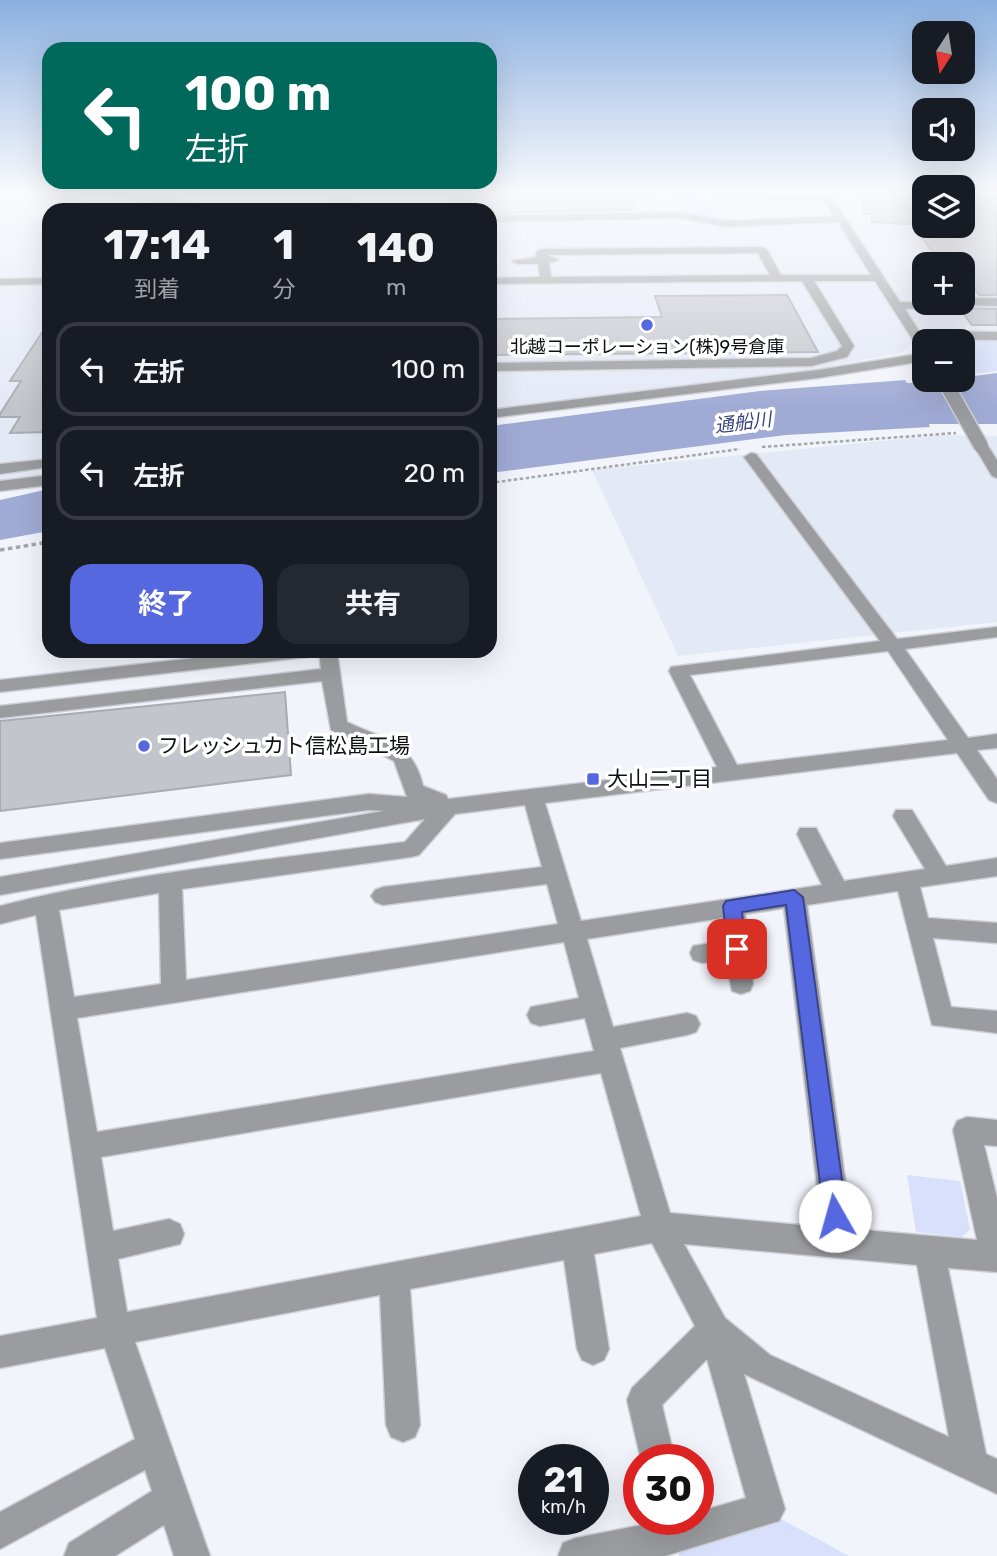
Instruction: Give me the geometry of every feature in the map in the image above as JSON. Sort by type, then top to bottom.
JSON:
[{"type":"street","points":[[528,263],[771,268],[806,278],[879,278]]},
{"type":"street","points":[[869,263],[912,330]]},
{"type":"street","points":[[497,279],[543,265],[771,268]]},
{"type":"street","points":[[497,367],[811,362],[842,354],[848,346],[806,278]]},
{"type":"street","points":[[0,282],[42,281]]},
{"type":"street","points":[[975,302],[997,302]]},
{"type":"street","points":[[897,306],[912,305]]},
{"type":"street","points":[[975,336],[997,336]]},
{"type":"street","points":[[497,413],[818,374],[912,359]]},
{"type":"street","points":[[951,392],[997,473]]},
{"type":"street","points":[[751,457],[892,643],[997,794]]},
{"type":"street","points":[[0,469],[42,464]]},
{"type":"street","points":[[0,486],[42,481]]},
{"type":"street","points":[[730,772],[678,671],[997,632]]},
{"type":"street","points":[[0,686],[246,658]]},
{"type":"street","points":[[329,658],[338,725],[401,756],[408,766],[413,791],[434,800],[481,795],[499,801]]},
{"type":"street","points":[[0,712],[331,674]]},
{"type":"street","points":[[0,886],[449,807],[997,741]]},
{"type":"street","points":[[533,797],[659,1227],[714,1329],[767,1508],[714,1519]]},
{"type":"street","points":[[0,851],[125,837],[369,802],[449,807]]},
{"type":"street","points":[[0,915],[170,882],[411,849],[449,807]]},
{"type":"street","points":[[904,816],[940,875]]},
{"type":"street","points":[[808,834],[837,891]]},
{"type":"street","points":[[63,1009],[997,867]]},
{"type":"street","points":[[383,896],[556,874]]},
{"type":"street","points":[[907,880],[941,1017],[997,1022]]},
{"type":"street","points":[[170,882],[174,991]]},
{"type":"street","points":[[794,897],[839,1243]]},
{"type":"street","points":[[46,904],[114,1328],[192,1556]]},
{"type":"street","points":[[732,906],[741,984]]},
{"type":"street","points":[[919,927],[997,933]]},
{"type":"street","points":[[702,953],[737,949]]},
{"type":"street","points":[[540,1015],[595,1006]]},
{"type":"street","points":[[85,1147],[608,1050],[687,1024]]},
{"type":"street","points":[[0,1352],[114,1328],[659,1227],[996,1257],[967,1130],[997,1133]]},
{"type":"street","points":[[101,1248],[169,1234]]},
{"type":"street","points":[[578,1242],[593,1349]]},
{"type":"street","points":[[930,1251],[984,1471]]},
{"type":"street","points":[[394,1276],[403,1425]]},
{"type":"street","points":[[654,1444],[644,1400],[714,1329]]},
{"type":"street","points":[[714,1329],[759,1366],[984,1471]]},
{"type":"street","points":[[0,1531],[155,1447]]},
{"type":"street","points":[[82,1556],[172,1499]]},
{"type":"street","points":[[576,1556],[647,1535]]},
{"type":"path","points":[[0,550],[42,543]]},
{"type":"shaded area","points":[[0,263],[42,263],[42,476],[0,484]]},
{"type":"shaded area","points":[[497,263],[912,263],[912,315],[975,315],[975,263],[997,263],[997,331],[912,329],[912,344],[900,353],[779,376],[497,410]]},
{"type":"shaded area","points":[[975,338],[997,338],[997,371],[975,374]]},
{"type":"shaded area","points":[[941,435],[997,436],[997,622],[678,656],[592,470]]},
{"type":"shaded area","points":[[907,1175],[960,1181],[970,1229],[962,1237],[916,1232]]},
{"type":"shaded area","points":[[781,1519],[849,1556],[679,1556],[677,1544]]},
{"type":"water","name":"通船川","points":[[997,373],[997,424],[929,424],[930,427],[786,435],[497,472],[497,425],[760,391],[905,380],[912,383],[912,392],[975,392],[975,376]]},
{"type":"water","points":[[42,491],[42,532],[0,540],[0,500]]},
{"type":"building","points":[[975,263],[997,263],[997,295],[979,295],[975,290]]},
{"type":"building","name":"北越コーポレーション(株)9号倉庫","points":[[787,295],[818,352],[497,355],[497,319],[662,317],[655,296]]},
{"type":"building","points":[[975,308],[997,309],[997,325],[972,325],[964,315],[975,315]]},
{"type":"building","points":[[42,333],[42,432],[10,433],[20,417],[0,417],[0,414],[21,381],[10,381]]},
{"type":"building","name":"フレッシュカト信松島工場","points":[[285,692],[291,775],[0,811],[0,721]]},
{"type":"place","name":"北越コーポレーション(株)9号倉庫","points":[[647,325]]},
{"type":"place","name":"フレッシュカト信松島工場","points":[[144,746]]},
{"type":"place","name":"大山二丁目","points":[[593,779]]},
{"type":"route","points":[[737,949],[732,906],[794,897],[835,1216]]}]
